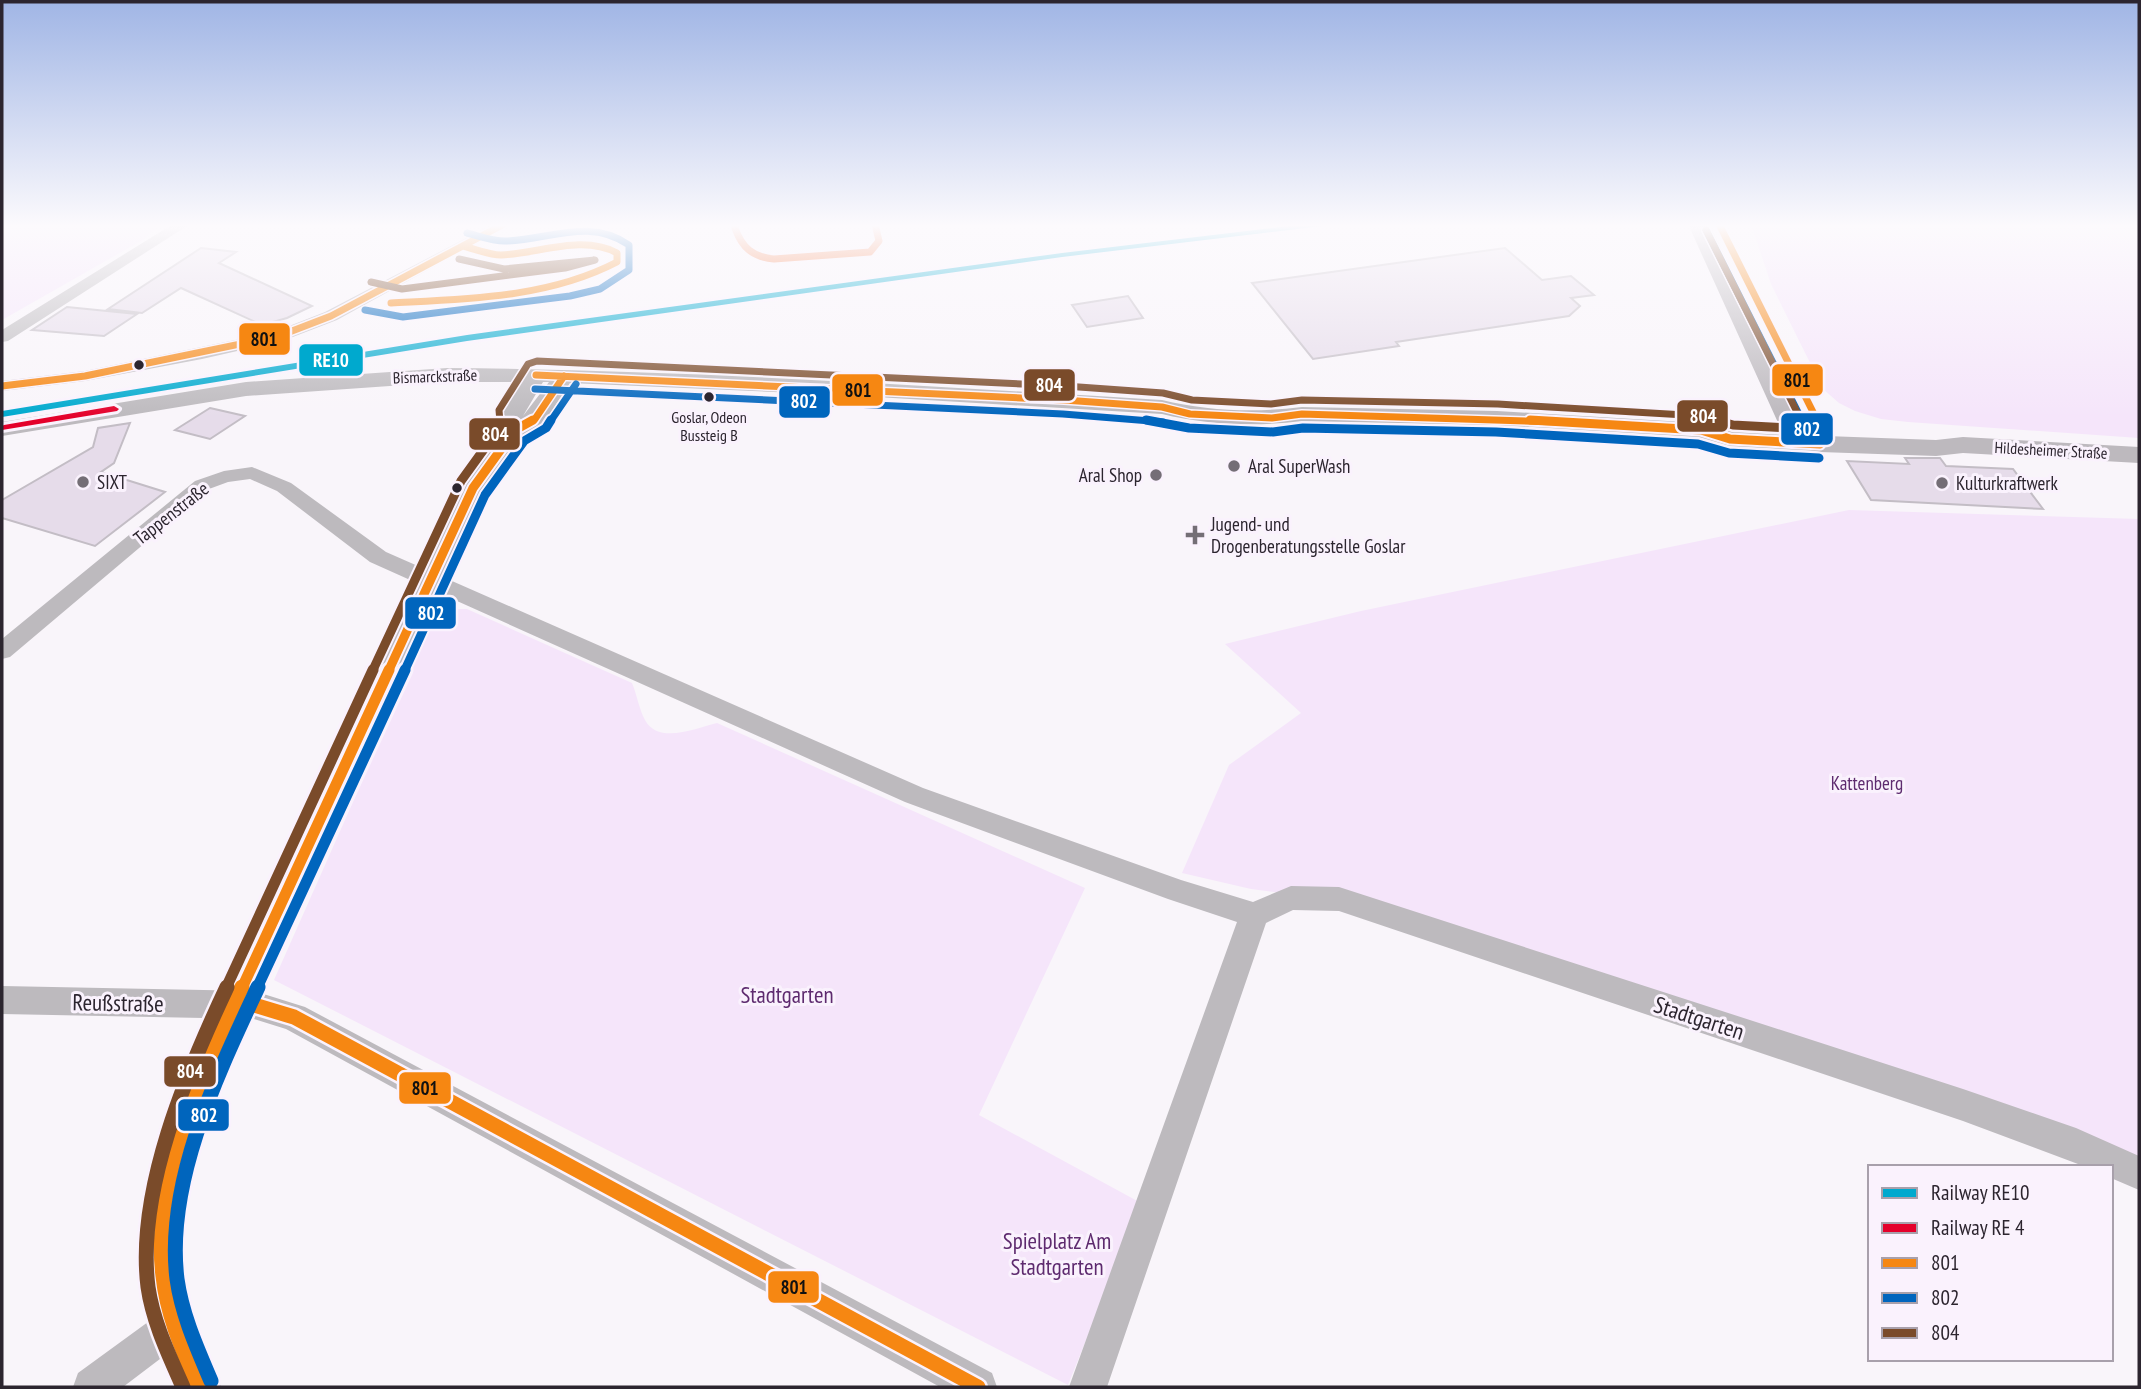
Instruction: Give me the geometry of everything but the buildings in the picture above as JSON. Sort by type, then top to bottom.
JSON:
[{"type":"main road","points":[[1729,289],[1794,427],[1821,436]]},
{"type":"main road","points":[[1750,289],[1821,436]]},
{"type":"main road","name":"Hildesheimer Straße","points":[[1821,436],[1936,448],[1963,445],[2139,454]]},
{"type":"street","points":[[2,337],[79,289]]},
{"type":"street","points":[[2,386],[85,376],[279,336],[331,316],[382,289]]},
{"type":"street","points":[[515,429],[512,416],[536,375]]},
{"type":"street","name":"Hildesheimer Straße","points":[[536,375],[843,388],[1162,407],[1190,414],[1272,418],[1302,414],[1497,418],[1701,430],[1730,439],[1821,436]]},
{"type":"street","name":"Bismarckstraße","points":[[2,429],[246,389],[404,376],[536,375]]},
{"type":"street","points":[[198,1387],[172,1327],[161,1272],[165,1215],[175,1155],[235,1005],[473,488],[515,429],[535,419],[564,376]]},
{"type":"street","name":"Hildesheimer Straße","points":[[1701,430],[1719,425],[1794,427]]},
{"type":"street","name":"Tappenstraße","points":[[2,651],[202,485],[236,474],[252,473],[284,488],[378,557],[430,580]]},
{"type":"street","points":[[430,580],[914,795],[1178,891],[1254,915],[1088,1387]]},
{"type":"street","name":"Stadtgarten","points":[[1254,915],[1290,898],[1339,899],[1963,1105],[2076,1145],[2139,1173]]},
{"type":"street","name":"Reußstraße","points":[[2,1000],[254,1005],[294,1017],[978,1387]]},
{"type":"street","points":[[92,1387],[172,1327]]},
{"type":"green space","points":[[2,289],[57,289],[2,320]]},
{"type":"green space","points":[[1773,289],[2139,289],[2139,438],[1881,419],[1839,403],[1823,389]]},
{"type":"green space","name":"Kattenberg","points":[[1849,510],[2139,519],[2139,1170],[2073,1135],[1320,898],[1251,889],[1182,873],[1229,765],[1301,713],[1225,644],[1361,611]]},
{"type":"green space","name":"Stadtgarten","points":[[449,609],[467,609],[632,683],[645,720],[651,728],[659,732],[678,733],[717,723],[1085,888],[979,1115],[1141,1203],[1068,1385],[274,980],[435,617]]},
{"type":"rail line","name":"RE10","points":[[2,414],[467,338],[820,289]]},
{"type":"transit line","name":"801","points":[[2,386],[85,376],[279,336],[331,316],[382,289]]},
{"type":"transit line","name":"801","points":[[391,303],[541,289]]},
{"type":"transit line","name":"802","points":[[365,310],[403,317],[570,296],[600,289]]},
{"type":"transit line","name":"802","points":[[1736,289],[1808,431],[1806,442]]},
{"type":"transit line","name":"804","points":[[183,1387],[155,1316],[147,1271],[149,1221],[158,1171],[172,1121],[211,1022],[437,529],[461,481],[500,427],[499,410],[528,364],[537,361],[1065,386],[1163,393],[1192,400],[1271,404],[1302,400],[1498,404],[1702,416],[1733,425],[1806,429],[1736,289]]},
{"type":"transit line","name":"801","points":[[1752,289],[1822,429],[1820,444]]},
{"type":"transit line","name":"801","points":[[536,375],[1064,400],[1162,407],[1190,414],[1272,418],[1302,414],[1497,418],[1701,430],[1730,439],[1820,444]]},
{"type":"transit line","name":"801","points":[[198,1387],[170,1313],[161,1255],[168,1191],[192,1104],[227,1019],[473,488],[515,430],[535,419],[564,376]]},
{"type":"transit line","name":"802","points":[[211,1381],[184,1313],[176,1260],[181,1199],[190,1156],[204,1113],[239,1028],[485,495],[524,441],[546,428],[576,384]]},
{"type":"transit line","name":"802","points":[[535,389],[1063,414],[1160,421],[1189,428],[1273,432],[1303,428],[1496,432],[1698,444],[1729,453],[1819,458]]},
{"type":"transit line","points":[[4,428],[114,409]]},
{"type":"transit line","name":"801","points":[[235,1005],[254,1005],[294,1017],[978,1387]]},
{"type":"place","name":"Goslar, Odeon Bussteig B","points":[[709,397]]},
{"type":"place","name":"Aral SuperWash","points":[[1234,466]]},
{"type":"place","name":"Aral Shop","points":[[1156,475]]},
{"type":"place","name":"SIXT","points":[[83,482]]},
{"type":"place","name":"Kulturkraftwerk","points":[[1942,483]]},
{"type":"place","name":"Jugend- und Drogenberatungsstelle Goslar","points":[[1195,535]]},
{"type":"park label","name":"Spielplatz Am Stadtgarten","points":[[1057,1254]]}]
